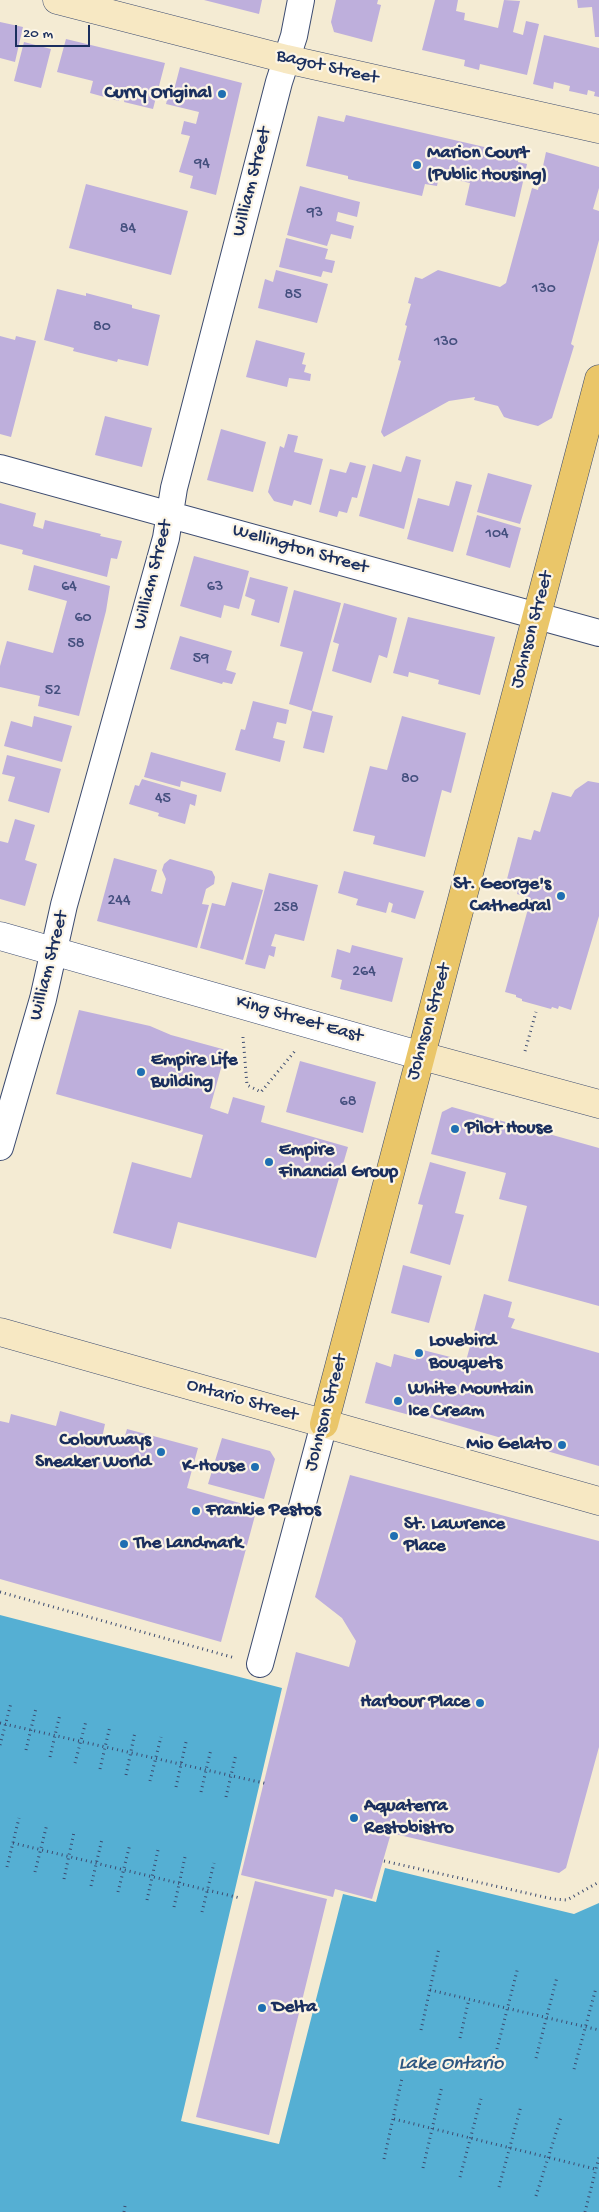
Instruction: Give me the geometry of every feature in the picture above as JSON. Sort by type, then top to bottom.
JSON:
[{"type":"main road","name":"Bagot Street","points":[[57,0],[286,59],[599,129]]},
{"type":"main road","name":"Johnson Street","points":[[324,1424],[599,379]]},
{"type":"main road","name":"King Street East","points":[[422,1056],[599,1104]]},
{"type":"main road","name":"Ontario Street","points":[[0,1332],[599,1501]]},
{"type":"street","name":"William Street","points":[[0,1147],[43,999],[67,896],[166,538],[174,488],[286,59],[294,36],[301,0]]},
{"type":"street","name":"Wellington Street","points":[[0,468],[599,633]]},
{"type":"street","name":"King Street East","points":[[0,936],[422,1056]]},
{"type":"street","name":"Johnson Street","points":[[260,1664],[324,1424]]},
{"type":"path","points":[[524,1051],[536,1012]]},
{"type":"path","points":[[242,1037],[247,1085],[261,1092],[295,1051]]},
{"type":"path","points":[[0,1592],[260,1664]]},
{"type":"path","points":[[0,1745],[11,1703]]},
{"type":"path","points":[[26,1750],[36,1708]]},
{"type":"path","points":[[50,1757],[60,1714]]},
{"type":"path","points":[[75,1763],[86,1721]]},
{"type":"path","points":[[0,1723],[268,1784]]},
{"type":"path","points":[[100,1769],[110,1726]]},
{"type":"path","points":[[126,1775],[135,1732]]},
{"type":"path","points":[[150,1780],[161,1738]]},
{"type":"path","points":[[176,1787],[186,1742]]},
{"type":"path","points":[[201,1792],[211,1749]]},
{"type":"path","points":[[226,1797],[236,1754]]},
{"type":"path","points":[[7,1866],[19,1818]]},
{"type":"path","points":[[35,1872],[47,1824]]},
{"type":"path","points":[[64,1879],[74,1832]]},
{"type":"path","points":[[91,1886],[102,1839]]},
{"type":"path","points":[[13,1843],[240,1898]]},
{"type":"path","points":[[118,1892],[130,1844]]},
{"type":"path","points":[[147,1900],[158,1850]]},
{"type":"path","points":[[174,1907],[185,1857]]},
{"type":"path","points":[[384,1862],[553,1899],[567,1900],[599,1882]]},
{"type":"path","points":[[202,1912],[214,1863]]},
{"type":"path","points":[[421,2030],[439,1948]]},
{"type":"path","points":[[497,2049],[518,1967]]},
{"type":"path","points":[[536,2058],[558,1976]]},
{"type":"path","points":[[574,2069],[596,1988]]},
{"type":"path","points":[[430,1990],[599,2030]]},
{"type":"path","points":[[460,2038],[469,1999]]},
{"type":"path","points":[[384,2159],[402,2078]]},
{"type":"path","points":[[423,2168],[442,2086]]},
{"type":"path","points":[[460,2177],[482,2095]]},
{"type":"path","points":[[499,2187],[521,2106]]},
{"type":"path","points":[[536,2196],[561,2117]]},
{"type":"path","points":[[394,2119],[595,2169]]},
{"type":"path","points":[[584,2212],[599,2156]]},
{"type":"path","points":[[124,2212],[125,2206]]},
{"type":"water","name":"Lake Ontario","points":[[0,1615],[282,1688],[181,2121],[279,2144],[343,1894],[376,1902],[385,1868],[574,1914],[599,1903],[599,2212],[0,2212]]},
{"type":"building","points":[[204,0],[262,0],[259,14]]},
{"type":"building","points":[[336,0],[378,0],[377,4],[381,5],[372,42],[334,32],[331,22]]},
{"type":"building","points":[[435,0],[458,0],[456,11],[465,13],[464,20],[498,28],[504,0],[520,1],[513,32],[523,35],[526,21],[539,24],[527,75],[480,64],[479,70],[464,66],[465,60],[422,50]]},
{"type":"building","points":[[577,0],[599,0],[599,37],[595,37],[592,7],[578,8]]},
{"type":"building","points":[[0,22],[23,27],[15,62],[0,58]]},
{"type":"building","points":[[544,35],[599,48],[599,97],[594,96],[595,92],[588,90],[587,95],[569,91],[570,86],[554,82],[553,89],[533,84]]},
{"type":"building","points":[[66,39],[165,63],[153,109],[124,102],[127,91],[122,89],[119,101],[90,93],[93,81],[57,72]]},
{"type":"building","points":[[24,42],[51,49],[41,88],[14,81]]},
{"type":"building","points":[[180,67],[242,83],[216,195],[190,188],[193,176],[179,172],[190,136],[181,134],[184,121],[196,124],[199,112],[166,104],[170,89],[174,90]]},
{"type":"building","name":"Marion Court (Public Housing)","points":[[346,115],[519,155],[518,162],[527,164],[515,217],[465,205],[470,183],[439,176],[437,186],[425,184],[422,196],[348,179],[348,176],[306,166],[318,116],[344,122]]},
{"type":"building","points":[[546,152],[599,167],[599,188],[593,209],[599,211],[599,240],[571,344],[574,346],[552,418],[538,426],[510,419],[504,417],[498,406],[474,400],[475,397],[449,401],[384,437],[381,432],[401,361],[398,360],[407,326],[405,325],[411,304],[408,303],[415,277],[422,279],[438,270],[500,287],[506,283],[532,188],[538,190]]},
{"type":"building","points":[[86,184],[188,211],[171,275],[69,248]]},
{"type":"building","points":[[300,186],[360,202],[357,217],[338,212],[336,221],[354,226],[351,239],[331,234],[327,246],[287,235]]},
{"type":"building","points":[[286,238],[328,249],[325,259],[335,261],[332,273],[323,271],[321,277],[279,267]]},
{"type":"building","points":[[276,270],[328,284],[317,323],[258,308],[265,279],[273,282]]},
{"type":"building","points":[[57,289],[86,296],[86,293],[132,305],[132,308],[160,315],[148,366],[118,359],[117,362],[73,351],[74,348],[44,340]]},
{"type":"building","points":[[0,336],[15,340],[16,336],[36,341],[11,437],[0,434]]},
{"type":"building","points":[[256,340],[305,353],[302,364],[306,365],[304,372],[311,374],[310,381],[289,378],[287,387],[246,377]]},
{"type":"building","points":[[105,416],[152,428],[142,467],[95,455]]},
{"type":"building","points":[[221,429],[266,442],[253,492],[207,480]]},
{"type":"building","points":[[288,434],[298,436],[294,452],[323,459],[311,505],[294,500],[292,506],[274,501],[268,492],[280,446],[284,448]]},
{"type":"building","points":[[406,456],[421,460],[404,529],[359,516],[373,464],[401,472]]},
{"type":"building","points":[[350,462],[366,466],[357,498],[352,497],[347,513],[339,511],[337,517],[319,512],[330,469],[346,473]]},
{"type":"building","points":[[488,473],[532,485],[520,524],[477,512]]},
{"type":"building","points":[[456,481],[472,485],[453,552],[407,539],[418,498],[449,506]]},
{"type":"building","points":[[0,503],[36,513],[33,526],[43,529],[45,520],[122,541],[117,559],[111,558],[107,577],[22,554],[23,550],[0,544]]},
{"type":"building","points":[[477,515],[521,528],[510,568],[466,555]]},
{"type":"building","points":[[194,556],[249,571],[239,609],[224,605],[221,618],[180,606]]},
{"type":"building","points":[[34,565],[110,586],[106,611],[79,716],[38,706],[40,696],[0,687],[0,666],[7,641],[53,653],[67,601],[28,590]]},
{"type":"building","points":[[250,577],[288,587],[279,623],[251,615],[255,600],[245,596]]},
{"type":"building","points":[[294,590],[341,603],[312,711],[289,704],[303,652],[280,646]]},
{"type":"building","points":[[344,603],[397,618],[387,658],[379,655],[371,683],[332,671],[339,644],[333,642]]},
{"type":"building","points":[[408,617],[495,637],[480,695],[438,684],[439,680],[409,672],[408,677],[393,673]]},
{"type":"building","points":[[180,636],[232,651],[226,670],[236,673],[232,684],[223,682],[222,684],[170,669]]},
{"type":"building","points":[[253,701],[289,710],[286,724],[277,722],[273,738],[285,741],[280,762],[235,750],[241,729],[245,730]]},
{"type":"building","points":[[312,711],[333,716],[324,753],[303,748]]},
{"type":"building","points":[[34,716],[72,726],[62,762],[4,746],[11,721],[32,727]]},
{"type":"building","points":[[402,716],[466,733],[451,793],[442,790],[425,857],[373,844],[375,836],[353,831],[370,766],[387,770]]},
{"type":"building","points":[[151,752],[226,773],[221,792],[181,781],[180,787],[144,777]]},
{"type":"building","points":[[7,755],[61,769],[49,813],[8,801],[15,777],[2,774]]},
{"type":"building","points":[[142,779],[197,795],[195,806],[190,804],[185,824],[158,816],[159,813],[129,804],[135,785],[139,786]]},
{"type":"building","name":"St. George's Cathedral","points":[[588,781],[599,783],[599,916],[571,1010],[559,1006],[558,1009],[552,1007],[551,1009],[522,1001],[516,995],[505,992],[531,898],[517,894],[520,882],[507,879],[518,837],[531,840],[534,830],[540,832],[552,792],[571,797],[575,790]]},
{"type":"building","points":[[15,819],[35,825],[25,860],[37,864],[25,906],[0,899],[0,841],[8,843]]},
{"type":"building","points":[[114,858],[157,870],[151,891],[162,894],[166,879],[162,870],[164,864],[170,859],[212,871],[215,877],[214,884],[206,889],[202,904],[209,905],[197,948],[97,921]]},
{"type":"building","points":[[344,871],[424,891],[415,919],[391,912],[393,904],[389,902],[386,913],[356,905],[358,899],[338,893]]},
{"type":"building","points":[[269,873],[318,885],[304,941],[275,934],[271,946],[276,947],[274,957],[269,955],[265,969],[245,964]]},
{"type":"building","points":[[232,882],[263,890],[243,960],[200,948],[212,903],[225,906]]},
{"type":"building","points":[[352,945],[403,958],[392,1002],[340,989],[342,980],[331,977],[337,949],[350,953]]},
{"type":"building","points":[[79,1010],[150,1026],[171,1035],[226,1050],[210,1108],[228,1114],[233,1097],[265,1106],[261,1122],[348,1147],[316,1258],[178,1222],[171,1249],[113,1233],[132,1162],[191,1178],[203,1135],[56,1094]]},
{"type":"building","points":[[300,1061],[376,1082],[363,1133],[286,1112]]},
{"type":"building","points":[[452,1107],[599,1148],[599,1306],[508,1281],[527,1206],[499,1199],[506,1173],[431,1154],[442,1112]]},
{"type":"building","points":[[430,1162],[466,1172],[455,1213],[464,1215],[450,1265],[410,1253],[423,1205],[418,1204]]},
{"type":"building","points":[[403,1265],[442,1276],[429,1323],[391,1313]]},
{"type":"building","points":[[484,1294],[512,1302],[508,1317],[515,1319],[511,1328],[599,1353],[599,1466],[418,1414],[417,1417],[365,1403],[376,1362],[391,1367],[394,1354],[416,1360],[419,1349],[466,1361]]},
{"type":"building","name":"The Landmark","points":[[60,1411],[105,1424],[102,1438],[123,1443],[127,1429],[198,1448],[187,1488],[257,1508],[221,1642],[0,1579],[0,1421],[9,1423],[11,1414],[56,1426]]},
{"type":"building","points":[[222,1438],[270,1451],[275,1459],[264,1499],[208,1484]]},
{"type":"building","points":[[350,1475],[599,1541],[599,1747],[566,1868],[559,1873],[391,1833],[372,1899],[335,1889],[333,1897],[241,1875],[296,1652],[349,1667],[356,1641],[342,1618],[315,1597]]},
{"type":"building","name":"Delta","points":[[255,1881],[327,1899],[269,2135],[196,2117]]},
{"type":"place","name":"Curry Original","points":[[222,94]]},
{"type":"place","name":"Marion Court (Public Housing)","points":[[417,165]]},
{"type":"place","name":"St. George's Cathedral","points":[[561,896]]},
{"type":"place","name":"Empire Life Building","points":[[141,1072]]},
{"type":"place","name":"Pilot House","points":[[455,1129]]},
{"type":"place","name":"Empire Financial Group","points":[[269,1162]]},
{"type":"place","name":"Lovebird Bouquets","points":[[419,1353]]},
{"type":"place","name":"White Mountain Ice Cream","points":[[398,1401]]},
{"type":"place","name":"Mio Gelato","points":[[562,1445]]},
{"type":"place","name":"Colourways Sneaker World","points":[[161,1452]]},
{"type":"place","name":"K-House","points":[[255,1467]]},
{"type":"place","name":"Frankie Pestos","points":[[196,1511]]},
{"type":"place","name":"St. Lawrence Place","points":[[394,1536]]},
{"type":"place","name":"The Landmark","points":[[124,1544]]},
{"type":"place","name":"Harbour Place","points":[[480,1703]]},
{"type":"place","name":"Aquaterra Restobistro","points":[[354,1818]]},
{"type":"place","name":"Delta","points":[[262,2008]]}]
